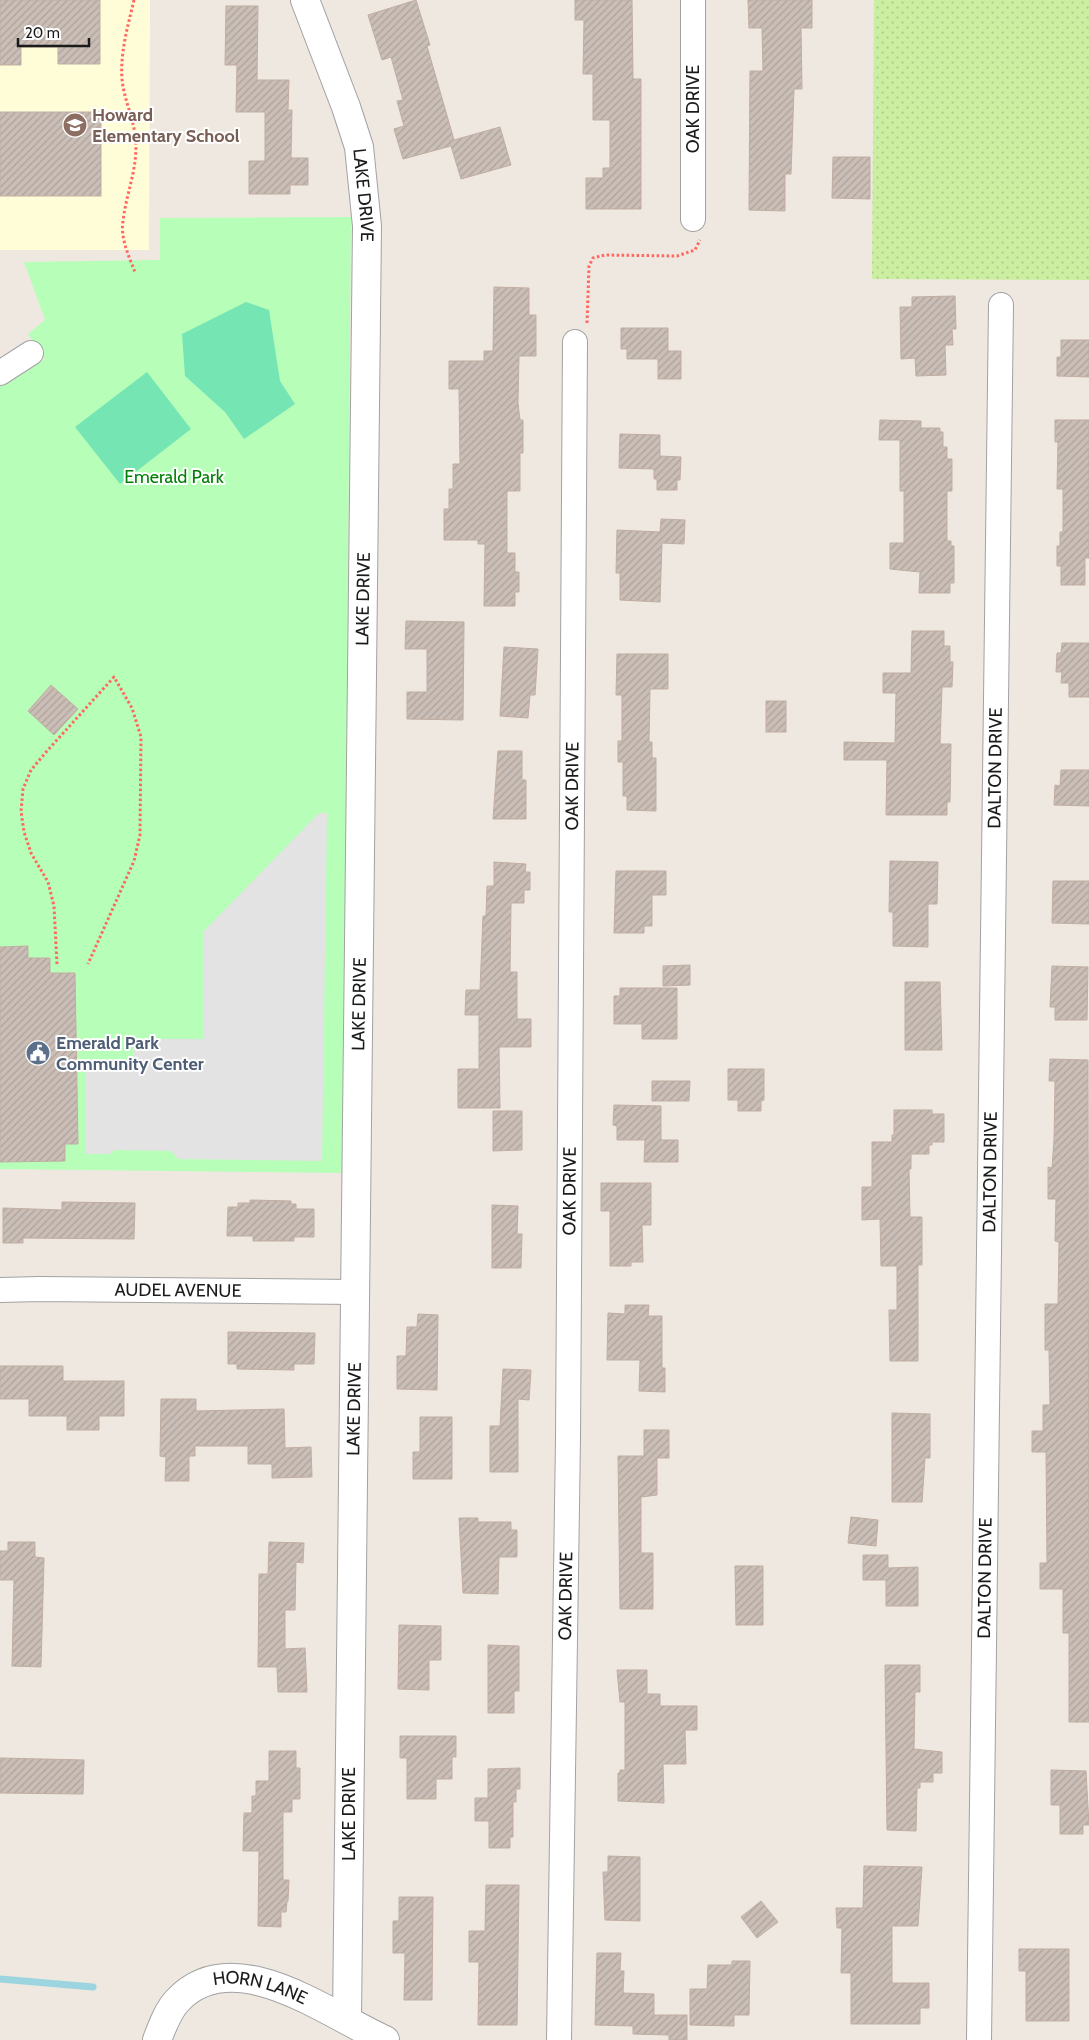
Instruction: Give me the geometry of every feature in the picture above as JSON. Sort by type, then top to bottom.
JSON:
[{"type":"street","name":"LAKE DRIVE","points":[[305,0],[346,107],[359,147],[367,226],[347,2019]]},
{"type":"street","name":"OAK DRIVE","points":[[693,0],[697,228]]},
{"type":"street","name":"DALTON DRIVE","points":[[979,2040],[1001,305]]},
{"type":"street","name":"OAK DRIVE","points":[[559,2040],[568,1439],[574,342]]},
{"type":"street","points":[[0,373],[32,353]]},
{"type":"street","name":"AUDEL AVENUE","points":[[0,1290],[40,1288],[356,1292]]},
{"type":"street","name":"HORN LANE","points":[[156,2040],[177,2001],[199,1984],[223,1977],[234,1977],[270,1985],[347,2019],[385,2040]]},
{"type":"path","points":[[134,0],[122,52],[122,80],[130,110],[136,145],[133,180],[122,222],[126,247],[134,272]]},
{"type":"path","points":[[574,342],[587,322],[589,266],[593,258],[605,255],[682,255],[695,250],[699,246],[697,228]]},
{"type":"path","points":[[57,964],[53,899],[48,882],[31,853],[26,838],[21,812],[23,788],[31,770],[47,750],[114,677],[132,708],[141,737],[140,835],[134,861],[88,964]]},
{"type":"shaded area","name":"Howard Elementary School","points":[[0,0],[150,0],[149,250],[0,250]]},
{"type":"shaded area","points":[[319,813],[327,813],[322,1161],[178,1159],[171,1151],[114,1150],[110,1154],[85,1154],[85,1064],[133,1064],[133,1039],[204,1039],[204,931]]},
{"type":"green space","points":[[874,0],[1089,0],[1089,280],[872,279]]},
{"type":"green space","name":"Emerald Park","points":[[351,217],[343,1173],[0,1169],[0,385],[45,359],[28,334],[45,320],[24,262],[160,260],[160,218]]},
{"type":"green space","points":[[246,302],[269,310],[280,381],[295,404],[244,439],[225,412],[185,376],[182,334]]},
{"type":"green space","points":[[147,372],[191,429],[120,484],[75,427]]},
{"type":"building","points":[[0,0],[100,0],[100,64],[58,64],[58,47],[21,47],[21,65],[0,65]]},
{"type":"building","points":[[416,0],[430,45],[427,46],[454,140],[500,127],[511,165],[461,179],[451,146],[403,159],[394,129],[404,126],[397,101],[403,100],[391,57],[382,60],[368,15]]},
{"type":"building","points":[[575,0],[632,0],[633,79],[641,79],[641,209],[586,209],[586,178],[603,178],[603,168],[610,168],[610,120],[593,120],[593,74],[583,74],[584,20],[575,20]]},
{"type":"building","points":[[748,0],[812,0],[812,28],[801,28],[802,89],[794,89],[791,174],[785,174],[785,211],[749,210],[750,71],[763,71],[762,28],[749,28]]},
{"type":"building","points":[[226,6],[258,6],[257,80],[289,80],[288,110],[292,110],[291,158],[308,158],[308,185],[290,185],[290,194],[249,194],[249,161],[265,161],[265,112],[236,112],[237,65],[225,65]]},
{"type":"building","points":[[0,112],[101,112],[101,196],[0,196]]},
{"type":"building","points":[[833,157],[870,157],[870,199],[832,198]]},
{"type":"building","points":[[494,287],[529,288],[529,315],[536,315],[536,356],[519,356],[518,403],[520,420],[523,420],[523,453],[520,453],[520,491],[507,491],[507,553],[515,553],[515,572],[519,572],[519,592],[515,592],[515,606],[484,606],[485,544],[478,544],[478,540],[444,540],[444,509],[449,509],[449,489],[453,489],[453,464],[460,464],[459,389],[449,389],[449,361],[484,361],[484,351],[493,351]]},
{"type":"building","points":[[955,296],[956,329],[952,329],[953,345],[945,345],[946,375],[916,376],[915,358],[901,359],[900,307],[912,307],[912,297]]},
{"type":"building","points":[[621,328],[668,328],[668,351],[681,351],[681,379],[658,379],[658,359],[627,359],[627,349],[621,349]]},
{"type":"building","points":[[1061,340],[1089,340],[1089,377],[1057,376],[1057,357],[1061,357]]},
{"type":"building","points":[[880,420],[921,421],[921,428],[940,428],[940,432],[943,432],[943,447],[947,447],[947,459],[952,459],[952,491],[947,491],[947,541],[951,541],[951,546],[954,546],[954,583],[950,583],[950,593],[919,593],[920,572],[890,569],[890,543],[904,543],[904,491],[900,491],[900,440],[879,440]]},
{"type":"building","points":[[1055,420],[1089,420],[1089,558],[1085,558],[1085,585],[1061,585],[1061,566],[1057,566],[1057,546],[1060,546],[1060,532],[1063,532],[1063,489],[1057,489],[1058,442],[1055,442]]},
{"type":"building","points":[[620,434],[660,435],[660,456],[681,457],[680,480],[677,480],[677,490],[657,490],[657,479],[654,479],[654,469],[619,468]]},
{"type":"building","points":[[661,519],[685,520],[684,544],[662,543],[660,602],[620,600],[620,573],[616,573],[617,530],[660,532]]},
{"type":"building","points":[[406,621],[464,622],[463,720],[407,719],[407,692],[427,692],[427,649],[405,649]]},
{"type":"building","points":[[912,631],[944,631],[944,646],[950,646],[950,662],[953,662],[952,687],[942,687],[940,744],[951,744],[950,802],[947,802],[947,815],[886,815],[887,760],[844,760],[844,742],[895,743],[896,693],[883,693],[883,673],[911,673]]},
{"type":"building","points":[[1062,643],[1089,643],[1089,697],[1069,697],[1069,683],[1061,683],[1062,672],[1056,672],[1057,653],[1061,653]]},
{"type":"building","points":[[504,647],[538,649],[535,695],[530,695],[528,718],[500,716]]},
{"type":"building","points":[[617,654],[668,654],[668,689],[650,689],[649,742],[652,742],[652,758],[656,758],[656,811],[627,810],[627,796],[623,796],[623,762],[618,762],[618,741],[622,741],[622,695],[616,695]]},
{"type":"building","points":[[51,685],[78,709],[54,735],[28,711]]},
{"type":"building","points":[[766,701],[786,701],[786,732],[766,732]]},
{"type":"building","points":[[498,751],[522,751],[522,780],[526,780],[526,819],[493,819]]},
{"type":"building","points":[[1061,770],[1089,770],[1089,806],[1054,805],[1055,785],[1060,786]]},
{"type":"building","points":[[890,861],[938,862],[937,904],[928,904],[928,947],[893,946],[893,912],[889,912]]},
{"type":"building","points":[[494,862],[526,864],[525,872],[530,872],[530,890],[524,890],[524,903],[511,903],[510,972],[517,972],[517,1019],[531,1019],[531,1047],[499,1047],[500,1108],[458,1108],[458,1069],[479,1069],[479,1015],[465,1015],[466,990],[480,990],[483,916],[486,916],[487,886],[494,886]]},
{"type":"building","points":[[616,871],[666,871],[666,895],[652,895],[652,926],[644,926],[644,933],[614,933]]},
{"type":"building","points":[[1053,881],[1089,881],[1089,924],[1052,923]]},
{"type":"building","name":"Emerald Park Community Center","points":[[28,946],[28,958],[50,958],[50,973],[75,973],[78,1144],[65,1144],[65,1161],[0,1162],[0,947]]},
{"type":"building","points":[[690,965],[690,985],[663,986],[663,966]]},
{"type":"building","points":[[1052,966],[1088,967],[1087,1020],[1055,1020],[1055,1007],[1050,1007]]},
{"type":"building","points":[[905,982],[940,982],[942,1050],[905,1050]]},
{"type":"building","points":[[620,988],[677,988],[677,1039],[642,1039],[642,1024],[614,1024],[614,996],[620,996]]},
{"type":"building","points":[[1050,1059],[1088,1060],[1089,1722],[1069,1722],[1069,1633],[1063,1633],[1063,1589],[1040,1589],[1040,1563],[1047,1563],[1046,1452],[1032,1452],[1032,1431],[1043,1431],[1043,1405],[1050,1405],[1049,1350],[1045,1350],[1045,1304],[1058,1304],[1059,1242],[1055,1241],[1056,1199],[1048,1199],[1048,1167],[1052,1168],[1054,1140],[1055,1081],[1049,1081]]},
{"type":"building","points":[[728,1069],[764,1069],[764,1100],[761,1101],[761,1111],[738,1111],[738,1100],[728,1100]]},
{"type":"building","points":[[652,1081],[690,1081],[689,1101],[652,1101]]},
{"type":"building","points":[[614,1105],[661,1106],[661,1140],[678,1140],[678,1162],[644,1162],[645,1140],[617,1140],[617,1126],[613,1125]]},
{"type":"building","points":[[894,1110],[932,1110],[932,1114],[944,1114],[944,1142],[932,1142],[932,1145],[929,1145],[929,1154],[911,1154],[911,1169],[909,1169],[910,1217],[922,1217],[922,1265],[918,1265],[918,1361],[890,1361],[889,1310],[897,1310],[897,1266],[881,1266],[880,1219],[862,1220],[862,1187],[872,1187],[872,1142],[892,1142],[892,1135],[894,1135]]},
{"type":"building","points":[[493,1111],[522,1111],[522,1150],[493,1151]]},
{"type":"building","points":[[601,1183],[651,1183],[651,1225],[642,1225],[643,1262],[631,1262],[631,1266],[610,1266],[610,1211],[601,1211]]},
{"type":"building","points":[[250,1200],[291,1201],[291,1204],[296,1204],[296,1209],[314,1209],[314,1237],[294,1237],[294,1241],[253,1241],[253,1236],[227,1236],[228,1207],[238,1207],[238,1203],[250,1203]]},
{"type":"building","points":[[62,1202],[135,1203],[134,1239],[23,1238],[23,1243],[3,1243],[3,1208],[62,1210]]},
{"type":"building","points":[[492,1205],[518,1206],[517,1234],[522,1234],[521,1268],[492,1268]]},
{"type":"building","points":[[625,1305],[649,1305],[648,1316],[662,1316],[662,1368],[665,1368],[665,1392],[639,1391],[640,1360],[607,1360],[608,1313],[625,1314]]},
{"type":"building","points":[[418,1314],[438,1315],[437,1390],[397,1389],[397,1356],[406,1356],[407,1327],[417,1327]]},
{"type":"building","points":[[228,1332],[315,1333],[314,1364],[294,1364],[294,1370],[237,1369],[237,1364],[228,1364]]},
{"type":"building","points":[[0,1366],[63,1366],[63,1381],[124,1381],[124,1416],[99,1416],[99,1430],[67,1430],[67,1416],[29,1416],[29,1399],[0,1399]]},
{"type":"building","points":[[503,1369],[531,1370],[529,1400],[518,1399],[518,1472],[490,1472],[490,1426],[500,1426]]},
{"type":"building","points":[[161,1399],[196,1399],[196,1411],[284,1409],[285,1448],[311,1447],[312,1477],[272,1478],[272,1464],[248,1464],[248,1446],[195,1446],[195,1456],[189,1456],[189,1481],[165,1481],[166,1457],[160,1456]]},
{"type":"building","points":[[892,1413],[930,1414],[930,1458],[925,1458],[922,1502],[892,1502]]},
{"type":"building","points":[[420,1417],[452,1417],[452,1479],[413,1479],[413,1452],[420,1452]]},
{"type":"building","points":[[644,1430],[669,1430],[669,1458],[657,1458],[657,1495],[641,1497],[641,1553],[653,1553],[653,1609],[620,1609],[618,1456],[644,1456]]},
{"type":"building","points":[[851,1517],[878,1520],[876,1546],[848,1543]]},
{"type":"building","points":[[459,1518],[478,1518],[478,1522],[511,1522],[511,1530],[517,1530],[517,1557],[499,1557],[498,1594],[463,1593]]},
{"type":"building","points":[[8,1542],[35,1542],[35,1557],[44,1558],[41,1667],[12,1666],[14,1580],[0,1580],[0,1551],[8,1551]]},
{"type":"building","points":[[269,1542],[304,1543],[303,1563],[296,1562],[295,1610],[285,1610],[285,1649],[305,1648],[307,1692],[278,1692],[277,1667],[258,1667],[259,1574],[268,1574]]},
{"type":"building","points":[[863,1555],[888,1555],[888,1568],[918,1567],[918,1606],[886,1606],[886,1580],[863,1580]]},
{"type":"building","points":[[735,1566],[763,1566],[763,1625],[736,1625]]},
{"type":"building","points":[[399,1625],[441,1626],[441,1660],[429,1660],[429,1690],[398,1689]]},
{"type":"building","points":[[488,1645],[519,1646],[519,1691],[514,1691],[514,1713],[488,1713]]},
{"type":"building","points":[[885,1665],[920,1665],[920,1692],[915,1692],[914,1749],[942,1752],[942,1773],[933,1773],[933,1782],[920,1782],[920,1788],[917,1788],[916,1831],[887,1830]]},
{"type":"building","points":[[617,1670],[647,1670],[647,1694],[660,1694],[660,1706],[697,1706],[697,1730],[685,1730],[686,1764],[663,1764],[664,1803],[618,1801],[618,1773],[620,1773],[620,1770],[625,1770],[625,1702],[620,1702]]},
{"type":"building","points":[[400,1736],[456,1736],[456,1757],[452,1757],[452,1779],[436,1779],[436,1799],[407,1799],[407,1758],[400,1758]]},
{"type":"building","points":[[269,1751],[296,1751],[296,1768],[300,1768],[300,1799],[292,1799],[292,1812],[283,1812],[283,1880],[289,1880],[288,1901],[286,1912],[281,1912],[281,1927],[258,1926],[259,1851],[243,1851],[244,1813],[252,1813],[252,1796],[256,1796],[256,1781],[269,1781]]},
{"type":"building","points":[[0,1758],[84,1760],[83,1794],[0,1793]]},
{"type":"building","points":[[520,1768],[520,1789],[516,1789],[516,1802],[513,1802],[513,1837],[510,1837],[510,1848],[489,1848],[489,1821],[475,1821],[475,1798],[488,1798],[488,1769]]},
{"type":"building","points":[[1051,1770],[1086,1771],[1089,1825],[1083,1825],[1083,1834],[1060,1834],[1060,1805],[1051,1805]]},
{"type":"building","points":[[608,1856],[640,1857],[640,1921],[605,1920],[603,1872],[608,1872]]},
{"type":"building","points":[[864,1866],[922,1867],[918,1926],[892,1926],[892,1983],[929,1983],[929,2008],[920,2008],[920,2024],[851,2024],[851,1973],[841,1973],[842,1928],[837,1928],[836,1908],[863,1908]]},
{"type":"building","points":[[486,1885],[519,1885],[517,2025],[478,2025],[479,1962],[469,1962],[469,1931],[485,1931]]},
{"type":"building","points":[[399,1897],[433,1897],[432,2000],[404,2000],[405,1953],[393,1953],[393,1921],[399,1921]]},
{"type":"building","points":[[761,1901],[778,1922],[757,1938],[741,1917]]},
{"type":"building","points":[[1019,1949],[1069,1949],[1069,2021],[1026,2021],[1026,1971],[1019,1971]]},
{"type":"building","points":[[597,1953],[621,1953],[620,1971],[624,1971],[623,1993],[654,1994],[654,2015],[687,2015],[687,2040],[669,2040],[669,2035],[633,2034],[633,2026],[595,2025]]},
{"type":"building","points":[[732,1961],[750,1961],[749,2015],[734,2015],[734,2026],[690,2025],[690,1989],[707,1989],[708,1965],[732,1965]]},
{"type":"waterway","points":[[0,1979],[93,1987]]},
{"type":"place","name":"Howard Elementary School","points":[[75,125]]},
{"type":"place","name":"Emerald Park Community Center","points":[[38,1053]]}]
